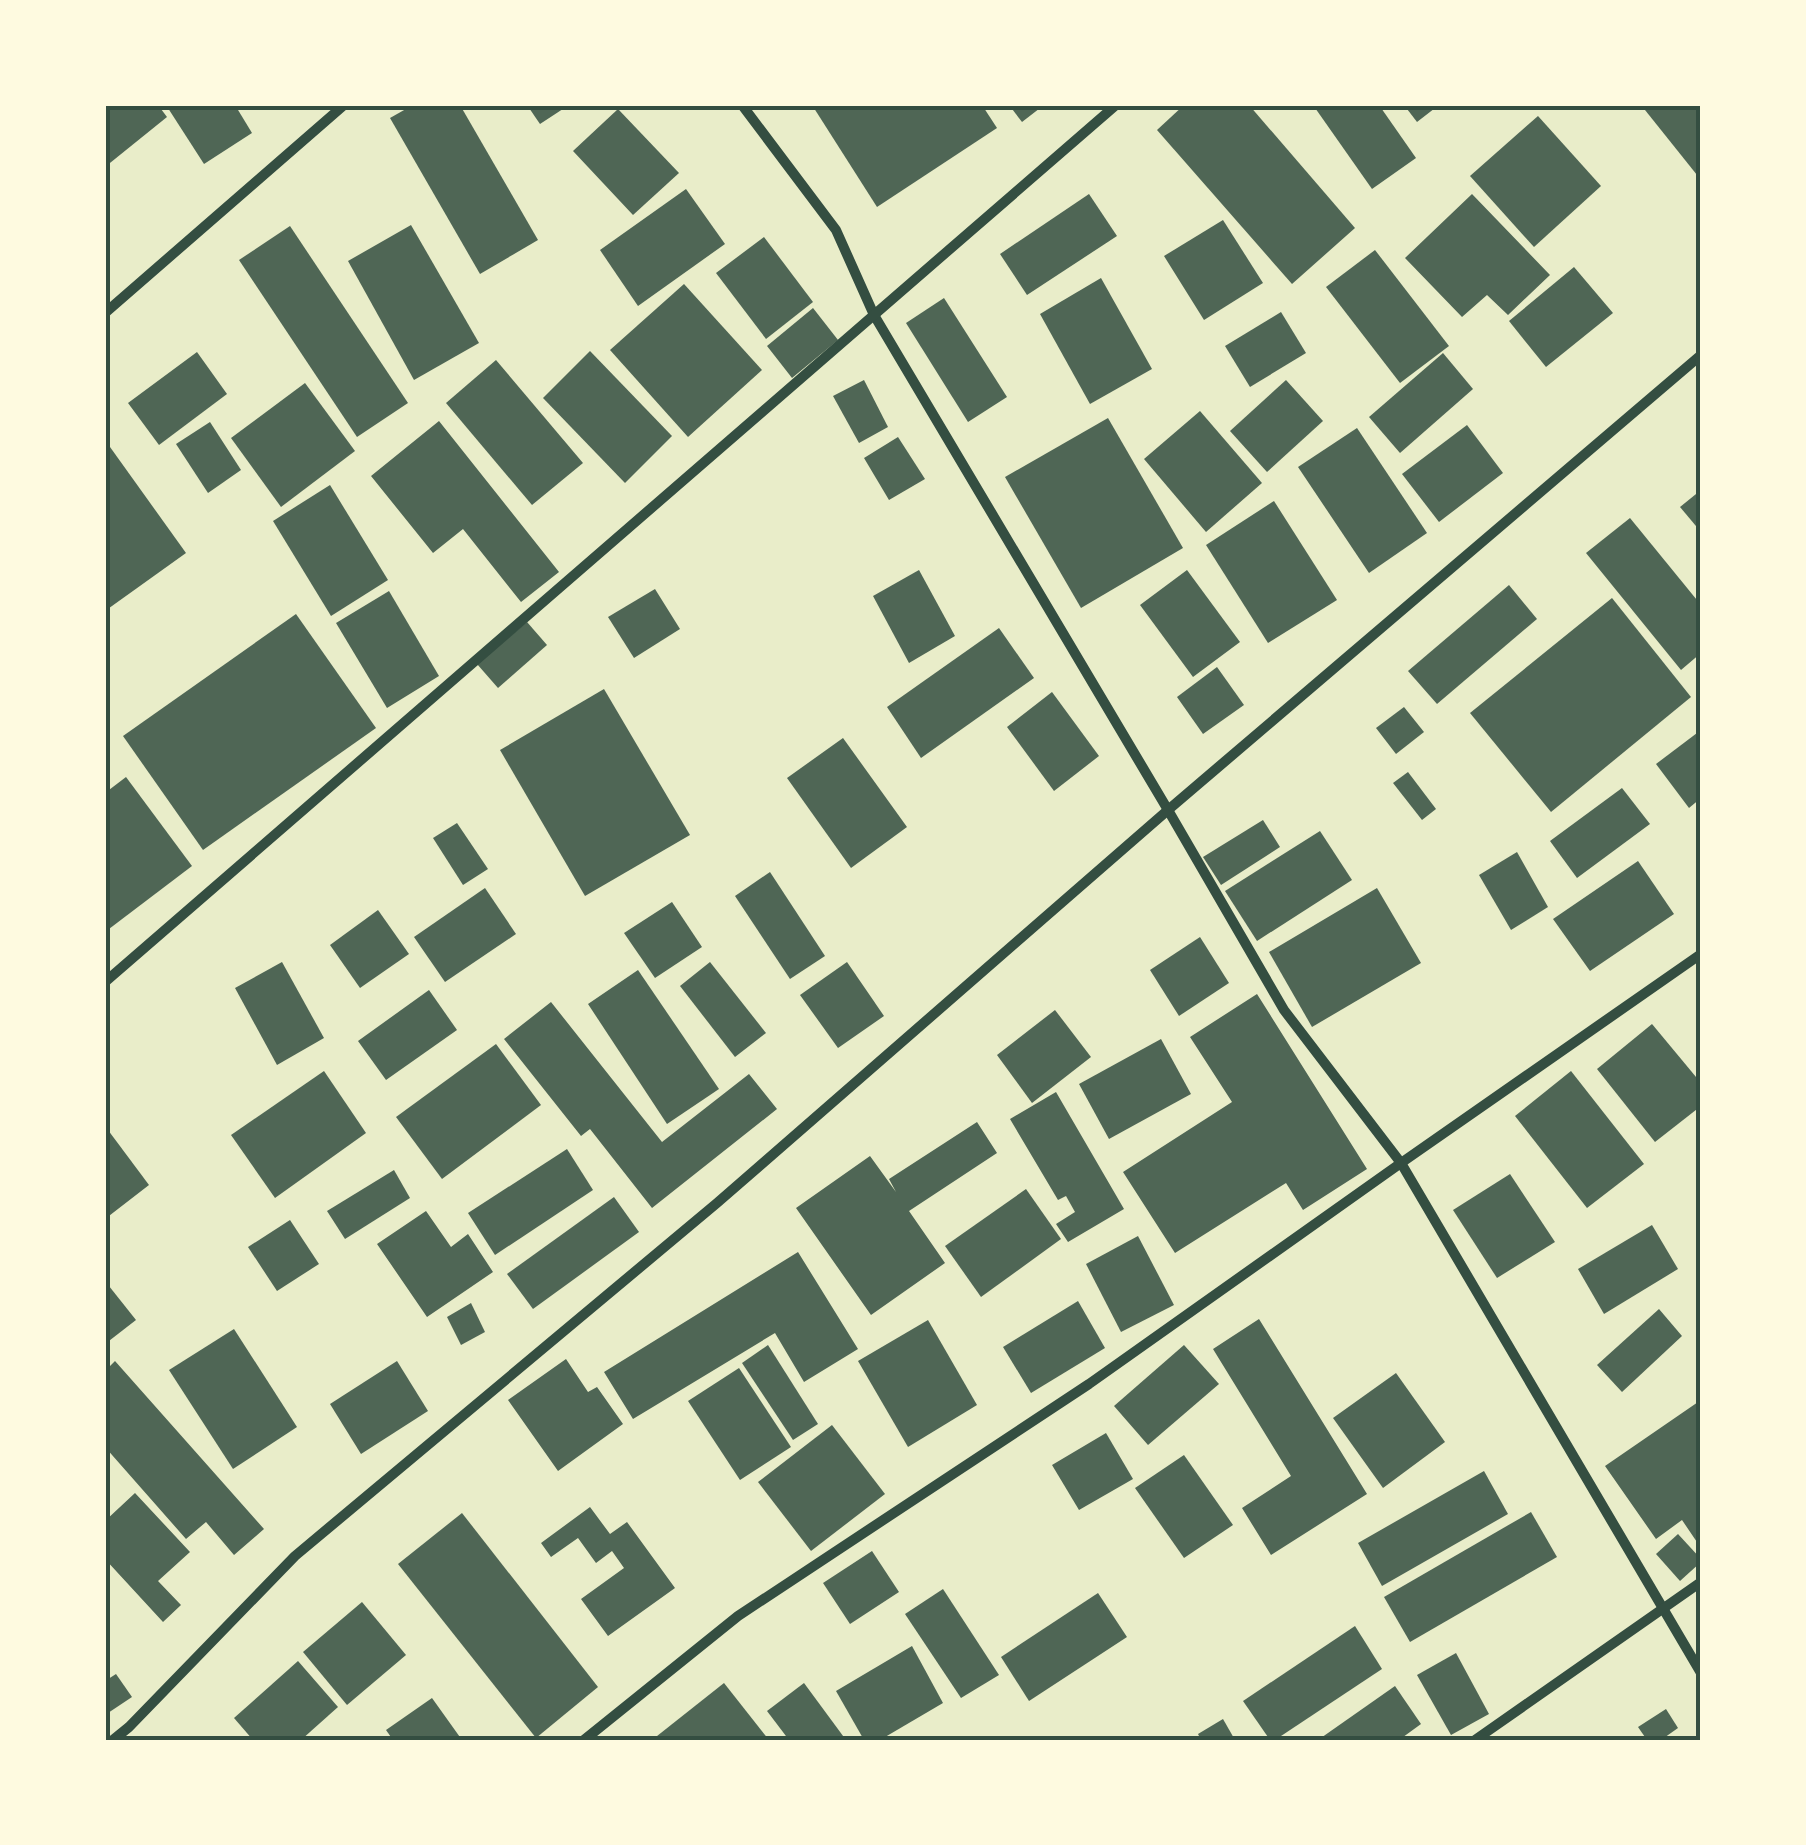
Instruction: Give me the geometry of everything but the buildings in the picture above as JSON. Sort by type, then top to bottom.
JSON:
[{"type":"street","points":[[105,313],[344,105]]},
{"type":"street","points":[[742,105],[836,230],[874,314],[1284,1010],[1400,1163],[1701,1673]]},
{"type":"street","points":[[105,982],[1116,105]]},
{"type":"street","points":[[114,1740],[295,1556],[717,1202],[1701,354]]},
{"type":"street","points":[[584,1740],[738,1616],[1090,1384],[1701,954]]},
{"type":"street","points":[[1475,1740],[1701,1582]]}]
